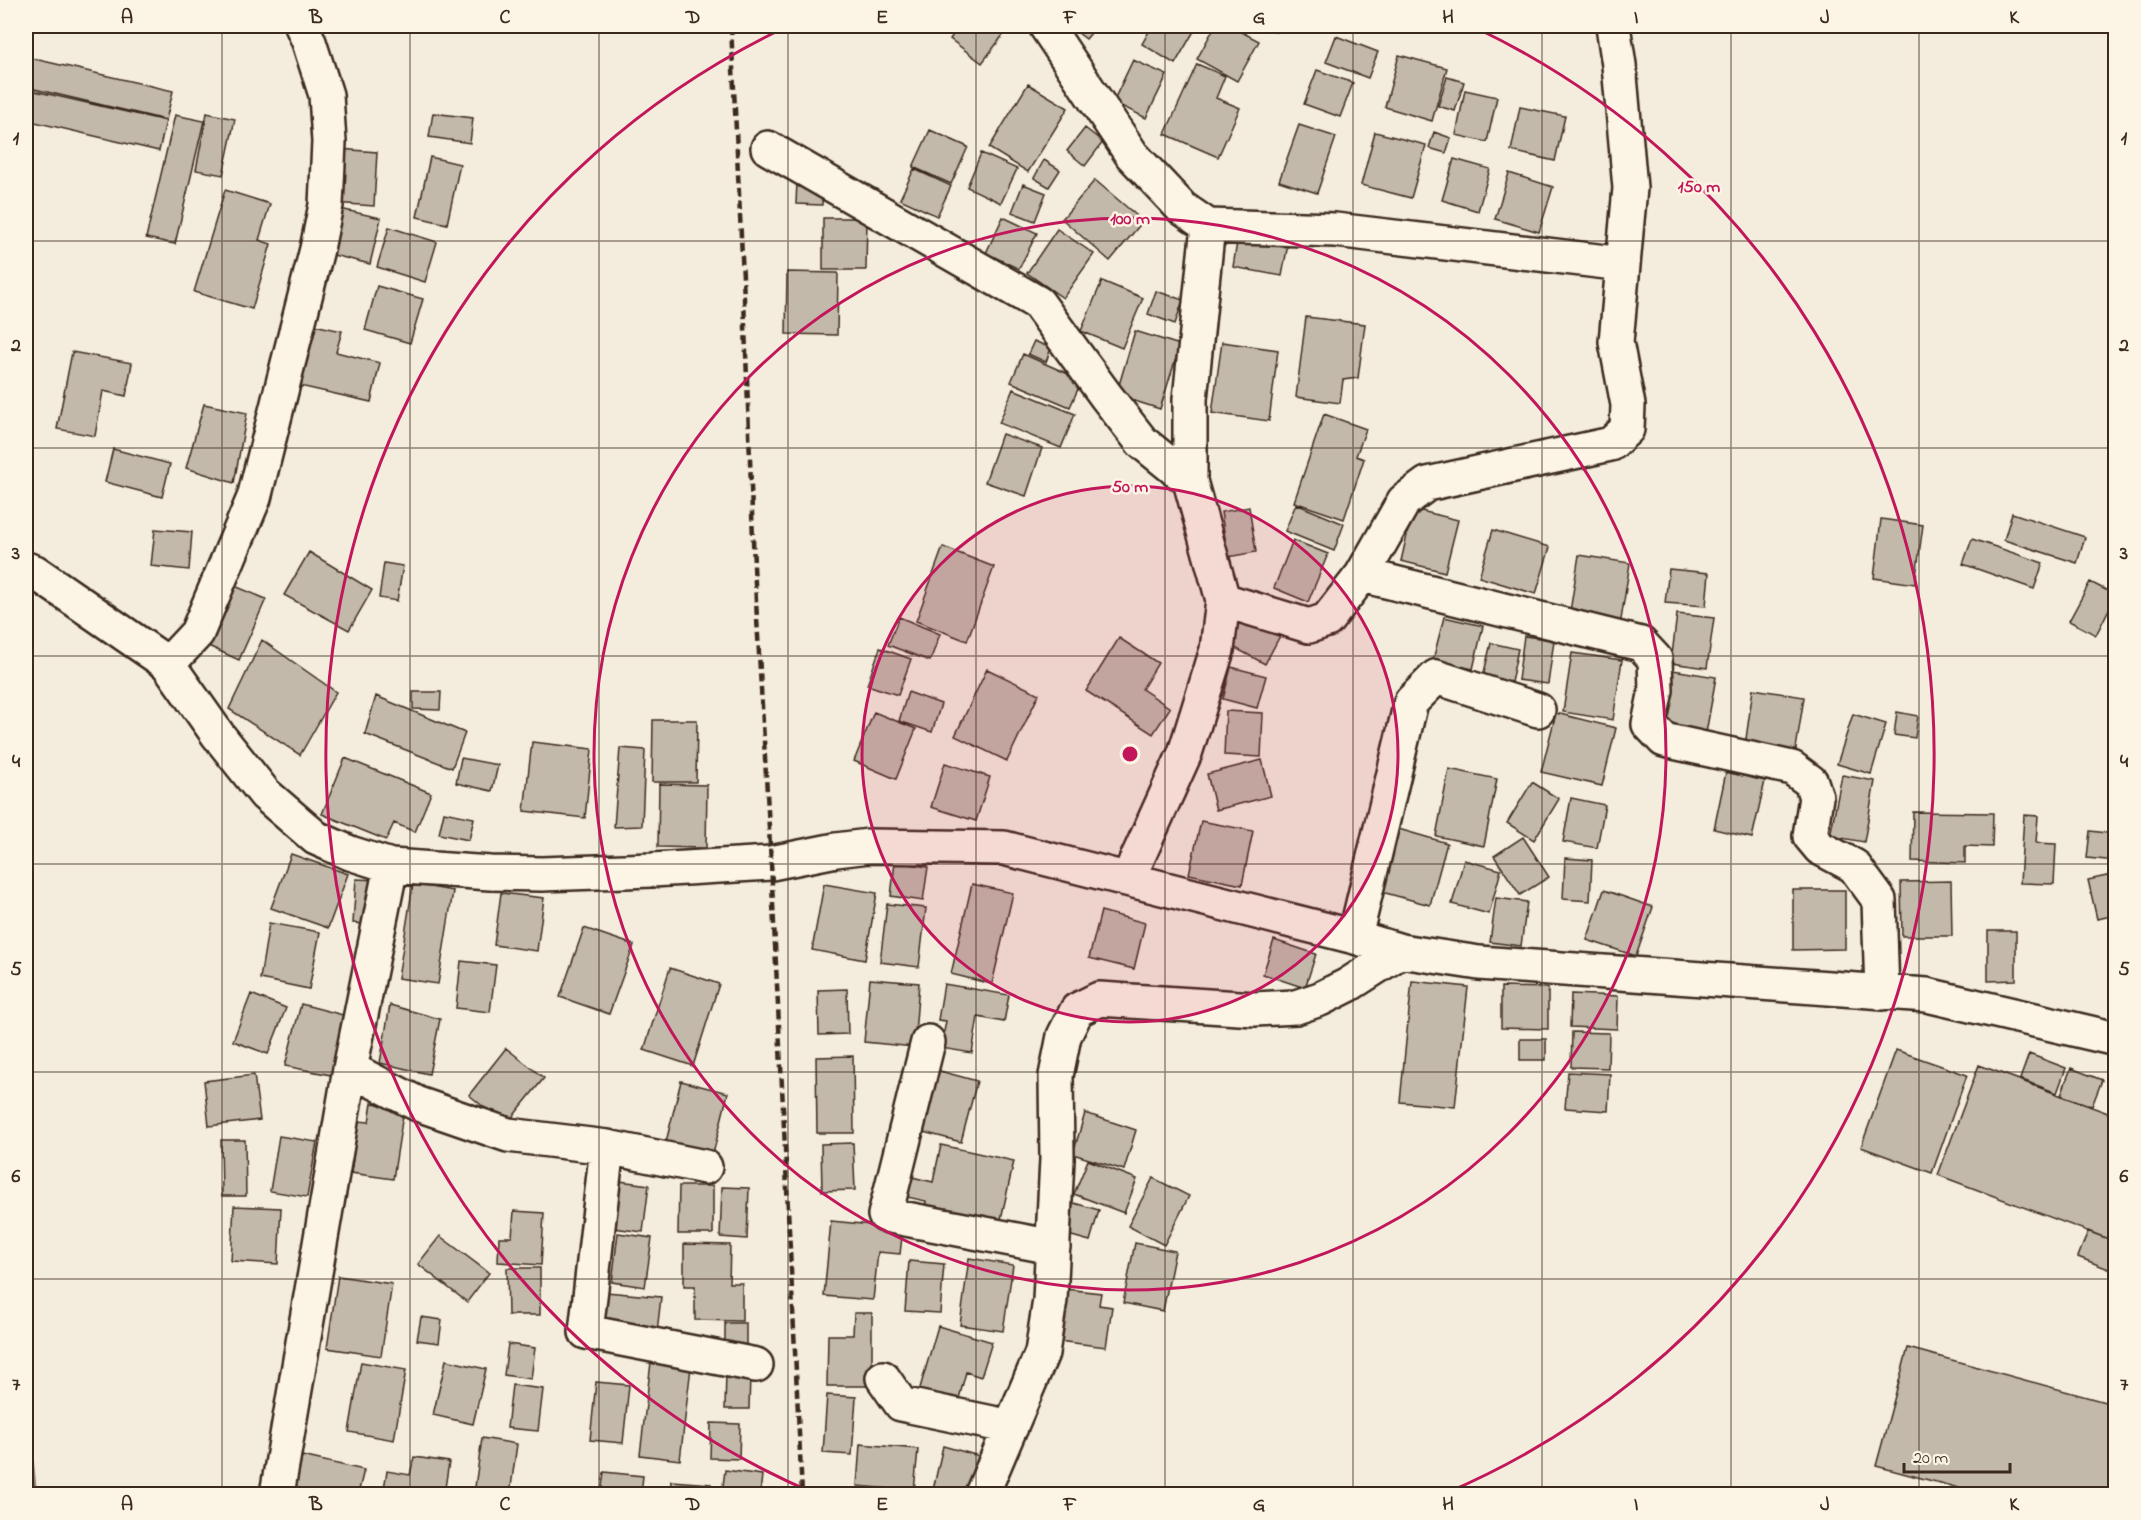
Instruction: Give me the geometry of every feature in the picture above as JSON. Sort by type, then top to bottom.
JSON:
[{"type":"street","points":[[168,664],[197,633],[254,498],[317,249],[326,206],[329,142],[326,95],[302,26]]},
{"type":"street","points":[[1046,26],[1132,155],[1182,208],[1208,226],[1335,230],[1623,264]]},
{"type":"street","points":[[1223,600],[1309,626],[1327,620],[1362,575],[1404,501],[1427,484],[1611,444],[1627,429],[1628,405],[1616,342],[1630,188],[1619,65],[1613,26]]},
{"type":"street","points":[[768,148],[1038,303],[1142,442],[1190,481]]},
{"type":"street","points":[[1128,879],[1185,753],[1217,650],[1223,600],[1190,481],[1190,399],[1208,226]]},
{"type":"street","points":[[26,569],[35,572],[168,664],[218,735],[265,794],[316,838],[350,853],[391,866],[490,873],[553,873],[771,863],[836,849],[869,846],[1004,848],[1356,937],[1401,951],[1479,963],[1927,995],[2115,1039]]},
{"type":"street","points":[[1362,575],[1641,644],[1655,659],[1656,690],[1649,724],[1664,740],[1792,768],[1811,782],[1816,797],[1810,836],[1820,848],[1854,866],[1879,900],[1882,993]]},
{"type":"street","points":[[1356,937],[1411,702],[1436,677],[1538,710]]},
{"type":"street","points":[[277,1494],[350,1069],[391,866]]},
{"type":"street","points":[[982,1494],[1042,1353],[1050,1300],[1053,1247],[1057,1159],[1056,1076],[1064,1036],[1077,1010],[1099,999],[1255,1008],[1296,1007],[1320,999],[1348,985],[1401,951]]},
{"type":"street","points":[[928,1042],[885,1215],[1053,1247]]},
{"type":"street","points":[[350,1069],[418,1104],[508,1135],[607,1147],[705,1167]]},
{"type":"street","points":[[607,1147],[586,1332],[756,1365]]},
{"type":"street","points":[[883,1378],[901,1404],[1011,1427]]},
{"type":"building","points":[[959,26],[1010,26],[982,63],[950,39]]},
{"type":"building","points":[[1069,26],[1097,26],[1086,39]]},
{"type":"building","points":[[1152,26],[1197,26],[1175,64],[1142,44]]},
{"type":"building","points":[[1215,26],[1230,26],[1259,41],[1237,81],[1197,59]]},
{"type":"building","points":[[1262,26],[1279,26],[1276,32]]},
{"type":"building","points":[[1336,36],[1378,52],[1368,78],[1326,62]]},
{"type":"building","points":[[1399,55],[1447,68],[1432,121],[1385,107]]},
{"type":"building","points":[[26,57],[173,91],[166,120],[26,87]]},
{"type":"building","points":[[1133,60],[1167,75],[1146,118],[1113,102]]},
{"type":"building","points":[[1197,64],[1225,76],[1216,98],[1240,108],[1218,157],[1165,134]]},
{"type":"building","points":[[1317,70],[1353,83],[1340,117],[1304,104]]},
{"type":"building","points":[[1447,77],[1464,82],[1455,111],[1438,106]]},
{"type":"building","points":[[1028,84],[1068,108],[1028,172],[989,148]]},
{"type":"building","points":[[26,89],[166,121],[159,151],[26,120]]},
{"type":"building","points":[[1465,90],[1497,97],[1487,142],[1456,135]]},
{"type":"building","points":[[1520,107],[1565,116],[1555,161],[1511,151]]},
{"type":"building","points":[[207,113],[235,119],[223,175],[196,170]]},
{"type":"building","points":[[433,113],[473,118],[470,143],[429,137]]},
{"type":"building","points":[[175,115],[204,121],[175,244],[146,238]]},
{"type":"building","points":[[1299,125],[1336,137],[1317,193],[1279,181]]},
{"type":"building","points":[[1085,128],[1103,142],[1085,166],[1067,151]]},
{"type":"building","points":[[930,130],[968,147],[951,184],[913,167]]},
{"type":"building","points":[[1375,132],[1426,145],[1411,198],[1361,185]]},
{"type":"building","points":[[1434,132],[1451,138],[1446,153],[1429,148]]},
{"type":"building","points":[[339,149],[377,152],[374,206],[334,203]]},
{"type":"building","points":[[981,153],[1017,169],[1001,203],[967,187]]},
{"type":"building","points":[[430,157],[460,164],[447,224],[417,217]]},
{"type":"building","points":[[1454,159],[1490,169],[1478,211],[1442,200]]},
{"type":"building","points":[[1044,160],[1060,170],[1049,187],[1034,178]]},
{"type":"building","points":[[914,169],[951,186],[937,216],[900,199]]},
{"type":"building","points":[[1509,173],[1553,187],[1539,232],[1495,219]]},
{"type":"building","points":[[1095,180],[1143,221],[1110,261],[1062,219]]},
{"type":"building","points":[[797,181],[823,182],[822,205],[796,204]]},
{"type":"building","points":[[1023,184],[1046,193],[1035,221],[1012,212]]},
{"type":"building","points":[[225,190],[270,204],[259,240],[271,244],[252,309],[194,292]]},
{"type":"building","points":[[340,209],[381,218],[370,264],[329,254]]},
{"type":"building","points":[[1003,217],[1037,233],[1019,269],[986,253]]},
{"type":"building","points":[[823,218],[867,218],[866,270],[823,270]]},
{"type":"building","points":[[389,227],[437,242],[425,282],[377,267]]},
{"type":"building","points":[[1057,229],[1094,254],[1063,298],[1027,273]]},
{"type":"building","points":[[1238,236],[1288,244],[1282,276],[1233,267]]},
{"type":"building","points":[[787,272],[838,273],[837,335],[786,334]]},
{"type":"building","points":[[1102,281],[1143,298],[1122,348],[1081,331]]},
{"type":"building","points":[[377,286],[423,299],[410,343],[365,330]]},
{"type":"building","points":[[1156,291],[1183,300],[1175,324],[1148,314]]},
{"type":"building","points":[[1306,317],[1365,324],[1358,378],[1343,380],[1340,403],[1296,397]]},
{"type":"building","points":[[305,323],[342,331],[336,352],[380,363],[371,402],[291,384]]},
{"type":"building","points":[[1135,331],[1180,345],[1160,409],[1116,395]]},
{"type":"building","points":[[1034,341],[1051,348],[1046,362],[1028,354]]},
{"type":"building","points":[[1222,342],[1278,350],[1269,421],[1212,413]]},
{"type":"building","points":[[72,352],[132,363],[126,396],[103,391],[95,436],[57,429]]},
{"type":"building","points":[[1023,354],[1082,380],[1070,407],[1011,382]]},
{"type":"building","points":[[1013,389],[1075,414],[1061,448],[999,423]]},
{"type":"building","points":[[204,404],[247,413],[234,483],[186,468]]},
{"type":"building","points":[[1324,414],[1366,429],[1356,456],[1364,459],[1344,519],[1294,502]]},
{"type":"building","points":[[1002,434],[1042,448],[1026,496],[985,482]]},
{"type":"building","points":[[113,449],[170,464],[162,497],[105,482]]},
{"type":"building","points":[[1296,504],[1344,524],[1334,551],[1285,531]]},
{"type":"building","points":[[1249,507],[1256,552],[1228,557],[1221,512]]},
{"type":"building","points":[[1413,509],[1458,520],[1445,572],[1401,561]]},
{"type":"building","points":[[2012,513],[2085,537],[2077,563],[2004,540]]},
{"type":"building","points":[[1881,519],[1923,525],[1915,584],[1874,578]]},
{"type":"building","points":[[155,529],[192,532],[189,570],[151,566]]},
{"type":"building","points":[[1493,530],[1550,547],[1536,594],[1479,577]]},
{"type":"building","points":[[1972,539],[2043,563],[2034,589],[1963,564]]},
{"type":"building","points":[[1293,540],[1328,554],[1308,602],[1274,588]]},
{"type":"building","points":[[943,547],[994,567],[967,641],[916,621]]},
{"type":"building","points":[[309,552],[372,590],[349,630],[284,595]]},
{"type":"building","points":[[1579,555],[1630,563],[1620,626],[1569,618]]},
{"type":"building","points":[[384,563],[403,566],[397,601],[379,598]]},
{"type":"building","points":[[1669,569],[1709,573],[1706,606],[1665,603]]},
{"type":"building","points":[[2090,582],[2116,595],[2096,635],[2069,621]]},
{"type":"building","points":[[230,584],[266,599],[239,660],[204,644]]},
{"type":"building","points":[[1242,611],[1282,632],[1265,664],[1226,643]]},
{"type":"building","points":[[1677,614],[1714,618],[1707,668],[1671,663]]},
{"type":"building","points":[[899,617],[940,634],[930,661],[888,645]]},
{"type":"building","points":[[1444,617],[1483,626],[1473,669],[1433,660]]},
{"type":"building","points":[[1524,636],[1554,640],[1548,684],[1518,680]]},
{"type":"building","points":[[1119,638],[1158,663],[1142,689],[1170,708],[1153,734],[1086,691]]},
{"type":"building","points":[[262,640],[336,692],[300,755],[229,709]]},
{"type":"building","points":[[1491,643],[1518,649],[1510,687],[1482,681]]},
{"type":"building","points":[[880,648],[911,659],[898,695],[867,685]]},
{"type":"building","points":[[1572,653],[1622,660],[1613,720],[1563,712]]},
{"type":"building","points":[[1231,667],[1266,676],[1257,708],[1223,699]]},
{"type":"building","points":[[987,669],[1039,694],[1007,761],[955,736]]},
{"type":"building","points":[[1673,670],[1716,677],[1706,733],[1664,725]]},
{"type":"building","points":[[1753,689],[1804,697],[1795,755],[1745,746]]},
{"type":"building","points":[[413,692],[441,692],[440,710],[413,709]]},
{"type":"building","points":[[908,692],[941,704],[932,732],[899,721]]},
{"type":"building","points":[[376,696],[465,733],[452,768],[365,734]]},
{"type":"building","points":[[1226,711],[1263,713],[1261,757],[1224,755]]},
{"type":"building","points":[[874,712],[916,729],[896,779],[854,761]]},
{"type":"building","points":[[1897,712],[1918,716],[1915,738],[1894,735]]},
{"type":"building","points":[[1556,713],[1616,728],[1602,786],[1541,772]]},
{"type":"building","points":[[1853,714],[1886,724],[1871,774],[1837,764]]},
{"type":"building","points":[[653,720],[697,720],[696,782],[652,782]]},
{"type":"building","points":[[532,742],[592,749],[585,818],[524,811]]},
{"type":"building","points":[[620,748],[645,750],[642,826],[614,827]]},
{"type":"building","points":[[345,758],[431,793],[415,832],[394,823],[386,840],[322,814]]},
{"type":"building","points":[[461,758],[498,765],[492,791],[456,783]]},
{"type":"building","points":[[1262,760],[1271,796],[1216,810],[1207,774]]},
{"type":"building","points":[[945,763],[990,777],[976,821],[931,807]]},
{"type":"building","points":[[1449,769],[1497,779],[1484,846],[1436,836]]},
{"type":"building","points":[[1726,772],[1765,781],[1752,838],[1714,829]]},
{"type":"building","points":[[1842,775],[1875,781],[1864,842],[1830,836]]},
{"type":"building","points":[[1532,782],[1559,799],[1534,840],[1507,823]]},
{"type":"building","points":[[659,784],[707,785],[706,848],[658,847]]},
{"type":"building","points":[[1571,798],[1605,805],[1597,848],[1563,842]]},
{"type":"building","points":[[444,812],[474,818],[469,840],[439,834]]},
{"type":"building","points":[[1913,812],[1993,813],[1992,847],[1965,846],[1965,863],[1912,861]]},
{"type":"building","points":[[2024,815],[2038,816],[2036,843],[2056,844],[2054,884],[2020,883]]},
{"type":"building","points":[[1201,821],[1253,831],[1242,885],[1189,874]]},
{"type":"building","points":[[1395,828],[1447,843],[1430,905],[1378,891]]},
{"type":"building","points":[[2090,831],[2116,834],[2116,861],[2087,858]]},
{"type":"building","points":[[1523,837],[1549,877],[1520,895],[1494,856]]},
{"type":"building","points":[[291,854],[348,874],[328,928],[271,908]]},
{"type":"building","points":[[1565,858],[1592,860],[1590,901],[1563,899]]},
{"type":"building","points":[[1464,860],[1501,870],[1489,914],[1452,904]]},
{"type":"building","points":[[895,862],[928,867],[923,901],[891,896]]},
{"type":"building","points":[[2116,874],[2116,915],[2097,919],[2088,880]]},
{"type":"building","points":[[356,879],[378,880],[375,925],[353,923]]},
{"type":"building","points":[[1951,881],[1952,936],[1902,936],[1901,882]]},
{"type":"building","points":[[413,884],[453,891],[438,984],[398,978]]},
{"type":"building","points":[[824,884],[877,893],[865,960],[812,950]]},
{"type":"building","points":[[972,884],[1013,893],[992,984],[951,974]]},
{"type":"building","points":[[1604,890],[1653,907],[1636,956],[1587,940]]},
{"type":"building","points":[[1793,890],[1845,890],[1845,949],[1793,950]]},
{"type":"building","points":[[501,893],[544,898],[537,951],[494,945]]},
{"type":"building","points":[[1496,898],[1527,902],[1521,946],[1490,942]]},
{"type":"building","points":[[887,904],[926,908],[919,967],[880,962]]},
{"type":"building","points":[[1101,911],[1145,923],[1134,969],[1089,958]]},
{"type":"building","points":[[269,923],[320,932],[309,989],[260,979]]},
{"type":"building","points":[[584,928],[634,945],[609,1014],[560,997]]},
{"type":"building","points":[[1988,931],[2016,931],[2016,980],[1988,981]]},
{"type":"building","points":[[1274,940],[1316,954],[1305,988],[1263,974]]},
{"type":"building","points":[[461,961],[496,965],[490,1012],[456,1008]]},
{"type":"building","points":[[670,968],[719,984],[693,1066],[644,1050]]},
{"type":"building","points":[[870,979],[919,983],[914,1047],[864,1042]]},
{"type":"building","points":[[1412,981],[1468,987],[1455,1107],[1400,1102]]},
{"type":"building","points":[[944,984],[1009,995],[1004,1022],[978,1017],[972,1053],[941,1048],[946,1021],[938,1020]]},
{"type":"building","points":[[1501,987],[1548,988],[1548,1029],[1501,1028]]},
{"type":"building","points":[[847,989],[848,1034],[819,1035],[818,990]]},
{"type":"building","points":[[251,994],[286,1008],[268,1054],[233,1041]]},
{"type":"building","points":[[1571,994],[1618,996],[1617,1029],[1570,1027]]},
{"type":"building","points":[[301,1004],[347,1016],[336,1076],[285,1066]]},
{"type":"building","points":[[390,1005],[440,1019],[429,1074],[380,1063]]},
{"type":"building","points":[[1572,1032],[1609,1033],[1608,1068],[1571,1067]]},
{"type":"building","points":[[1520,1039],[1546,1039],[1546,1060],[1520,1060]]},
{"type":"building","points":[[506,1048],[544,1078],[506,1125],[469,1095]]},
{"type":"building","points":[[1896,1050],[1967,1075],[1932,1173],[1861,1147]]},
{"type":"building","points":[[2029,1054],[2066,1068],[2057,1093],[2020,1079]]},
{"type":"building","points":[[853,1056],[854,1133],[817,1133],[816,1057]]},
{"type":"building","points":[[1979,1065],[2116,1116],[2116,1242],[1938,1175]]},
{"type":"building","points":[[929,1068],[977,1081],[961,1142],[912,1129]]},
{"type":"building","points":[[2071,1068],[2102,1080],[2092,1106],[2061,1095]]},
{"type":"building","points":[[1568,1072],[1610,1074],[1608,1111],[1565,1108]]},
{"type":"building","points":[[254,1075],[260,1120],[209,1126],[204,1081]]},
{"type":"building","points":[[681,1081],[728,1093],[713,1154],[666,1142]]},
{"type":"building","points":[[372,1103],[404,1108],[393,1179],[351,1173],[358,1121],[369,1122]]},
{"type":"building","points":[[1085,1113],[1136,1130],[1124,1170],[1073,1154]]},
{"type":"building","points":[[279,1136],[317,1142],[307,1197],[270,1191]]},
{"type":"building","points":[[221,1140],[245,1140],[246,1196],[222,1196]]},
{"type":"building","points":[[853,1143],[855,1190],[822,1191],[821,1144]]},
{"type":"building","points":[[941,1145],[1014,1161],[999,1228],[924,1212],[926,1201],[907,1197],[912,1177],[933,1182]]},
{"type":"building","points":[[1088,1160],[1137,1179],[1124,1213],[1074,1194]]},
{"type":"building","points":[[1153,1178],[1189,1196],[1164,1245],[1128,1226]]},
{"type":"building","points":[[612,1180],[649,1185],[643,1232],[606,1227]]},
{"type":"building","points":[[679,1186],[713,1186],[713,1234],[678,1234]]},
{"type":"building","points":[[722,1187],[749,1188],[747,1239],[720,1237]]},
{"type":"building","points":[[1070,1202],[1099,1210],[1090,1241],[1061,1233]]},
{"type":"building","points":[[234,1206],[281,1208],[278,1264],[231,1261]]},
{"type":"building","points":[[514,1211],[544,1213],[541,1265],[498,1262],[499,1237],[512,1237]]},
{"type":"building","points":[[831,1221],[903,1228],[900,1254],[878,1252],[873,1300],[824,1296]]},
{"type":"building","points":[[2088,1231],[2116,1242],[2116,1272],[2078,1257]]},
{"type":"building","points":[[618,1233],[652,1238],[645,1287],[612,1282]]},
{"type":"building","points":[[440,1236],[489,1273],[467,1302],[418,1264]]},
{"type":"building","points":[[1135,1243],[1175,1251],[1163,1311],[1123,1303]]},
{"type":"building","points":[[684,1244],[730,1245],[729,1283],[742,1283],[742,1321],[695,1320],[695,1286],[684,1286]]},
{"type":"building","points":[[969,1258],[1013,1265],[1003,1331],[960,1325]]},
{"type":"building","points":[[909,1261],[944,1264],[940,1313],[905,1311]]},
{"type":"building","points":[[507,1268],[540,1268],[540,1315],[508,1315]]},
{"type":"building","points":[[338,1276],[392,1284],[381,1356],[327,1348]]},
{"type":"building","points":[[1065,1289],[1101,1293],[1099,1305],[1112,1307],[1106,1347],[1058,1341]]},
{"type":"building","points":[[606,1292],[661,1297],[657,1332],[603,1327]]},
{"type":"building","points":[[854,1313],[872,1313],[872,1386],[827,1386],[828,1335],[853,1335]]},
{"type":"building","points":[[421,1317],[442,1320],[439,1343],[417,1340]]},
{"type":"building","points":[[725,1323],[746,1323],[746,1348],[725,1347]]},
{"type":"building","points":[[938,1326],[992,1342],[981,1377],[966,1372],[957,1406],[918,1395]]},
{"type":"building","points":[[508,1344],[535,1348],[531,1379],[504,1375]]},
{"type":"building","points":[[1908,1348],[2116,1405],[2116,1494],[1981,1494],[1876,1466]]},
{"type":"building","points":[[446,1360],[486,1369],[473,1424],[433,1415]]},
{"type":"building","points":[[361,1362],[406,1370],[394,1440],[349,1432]]},
{"type":"building","points":[[651,1362],[691,1367],[680,1460],[640,1455]]},
{"type":"building","points":[[726,1373],[750,1374],[749,1409],[725,1409]]},
{"type":"building","points":[[596,1382],[629,1385],[623,1443],[590,1440]]},
{"type":"building","points":[[512,1385],[543,1389],[538,1431],[507,1428]]},
{"type":"building","points":[[827,1395],[856,1397],[852,1455],[823,1453]]},
{"type":"building","points":[[711,1423],[740,1424],[739,1459],[710,1458]]},
{"type":"building","points":[[482,1438],[517,1444],[510,1494],[474,1494]]},
{"type":"building","points":[[860,1444],[918,1449],[914,1491],[857,1486]]},
{"type":"building","points":[[943,1446],[983,1457],[972,1494],[951,1494],[933,1490]]},
{"type":"building","points":[[302,1456],[364,1470],[358,1494],[317,1494],[317,1492],[295,1487]]},
{"type":"building","points":[[414,1457],[449,1462],[444,1494],[383,1494],[387,1471],[410,1475]]},
{"type":"building","points":[[725,1470],[762,1475],[760,1494],[722,1494]]},
{"type":"building","points":[[604,1472],[643,1476],[641,1494],[601,1494]]},
{"type":"building","points":[[671,1481],[711,1484],[710,1494],[670,1494]]},
{"type":"waterway","points":[[26,1433],[32,1494]]},
{"type":"railway","points":[[731,26],[754,566],[802,1494]]}]
